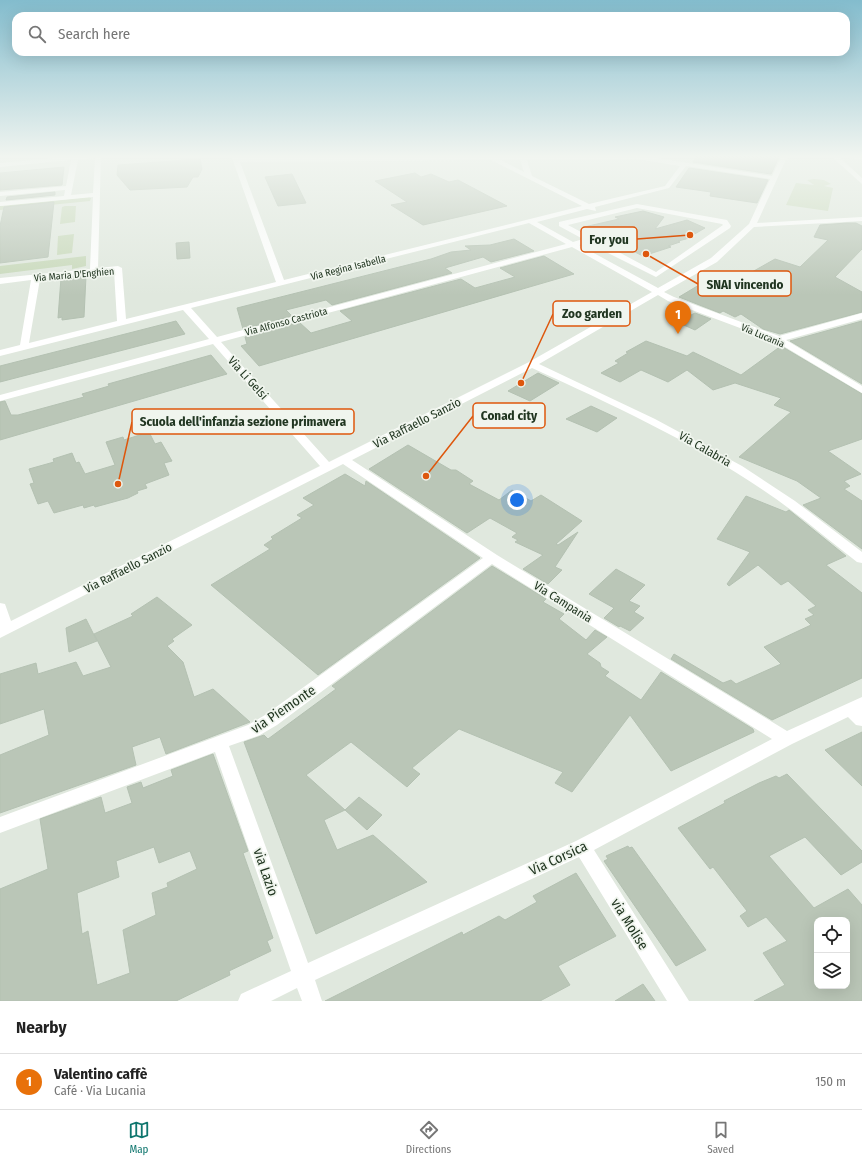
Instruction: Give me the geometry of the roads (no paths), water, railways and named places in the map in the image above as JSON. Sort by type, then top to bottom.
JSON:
[{"type":"street","points":[[0,204],[26,202]]},
{"type":"street","points":[[94,270],[95,202]]},
{"type":"street","points":[[251,202],[281,283]]},
{"type":"street","points":[[579,202],[604,214]]},
{"type":"street","name":"Via Regina Isabella","points":[[0,353],[610,202]]},
{"type":"street","name":"Via Raffaello Sanzio","points":[[4,631],[532,364],[658,293],[714,260],[752,224],[763,202]]},
{"type":"street","points":[[637,206],[724,222],[727,226],[656,275],[562,224],[604,214],[637,206]]},
{"type":"street","points":[[752,224],[860,220]]},
{"type":"street","name":"Via Lucania","points":[[532,222],[671,300],[778,339],[862,390]]},
{"type":"street","name":"Via Alfonso Castriota","points":[[0,398],[589,240]]},
{"type":"street","points":[[673,263],[696,271]]},
{"type":"street","name":"Via Maria D'Enghien","points":[[0,281],[118,268],[122,323]]},
{"type":"street","points":[[24,347],[36,277]]},
{"type":"street","name":"Via Li Gelsi","points":[[185,306],[214,341],[327,467]]},
{"type":"street","points":[[778,339],[862,316]]},
{"type":"street","name":"Via Calabria","points":[[532,364],[639,413],[722,458],[789,502],[862,559]]},
{"type":"street","name":"Via Campania","points":[[344,460],[492,558],[786,739]]},
{"type":"street","name":"via Piemonte","points":[[0,825],[254,730],[271,720],[492,558]]},
{"type":"street","points":[[0,608],[4,631]]},
{"type":"street","name":"Via Corsica","points":[[248,1001],[582,847],[786,739],[858,711]]},
{"type":"street","name":"via Lazio","points":[[220,743],[312,1001]]},
{"type":"street","name":"via Molise","points":[[582,847],[679,1001]]},
{"type":"place","name":"For you","points":[[690,235]]},
{"type":"place","name":"SNAI vincendo","points":[[646,254]]},
{"type":"place","name":"Valentino caffè","points":[[678,334]]},
{"type":"place","name":"Zoo garden","points":[[521,383]]},
{"type":"place","name":"Conad city","points":[[426,476]]},
{"type":"place","name":"Scuola dell'infanzia sezione primavera","points":[[118,484]]}]
